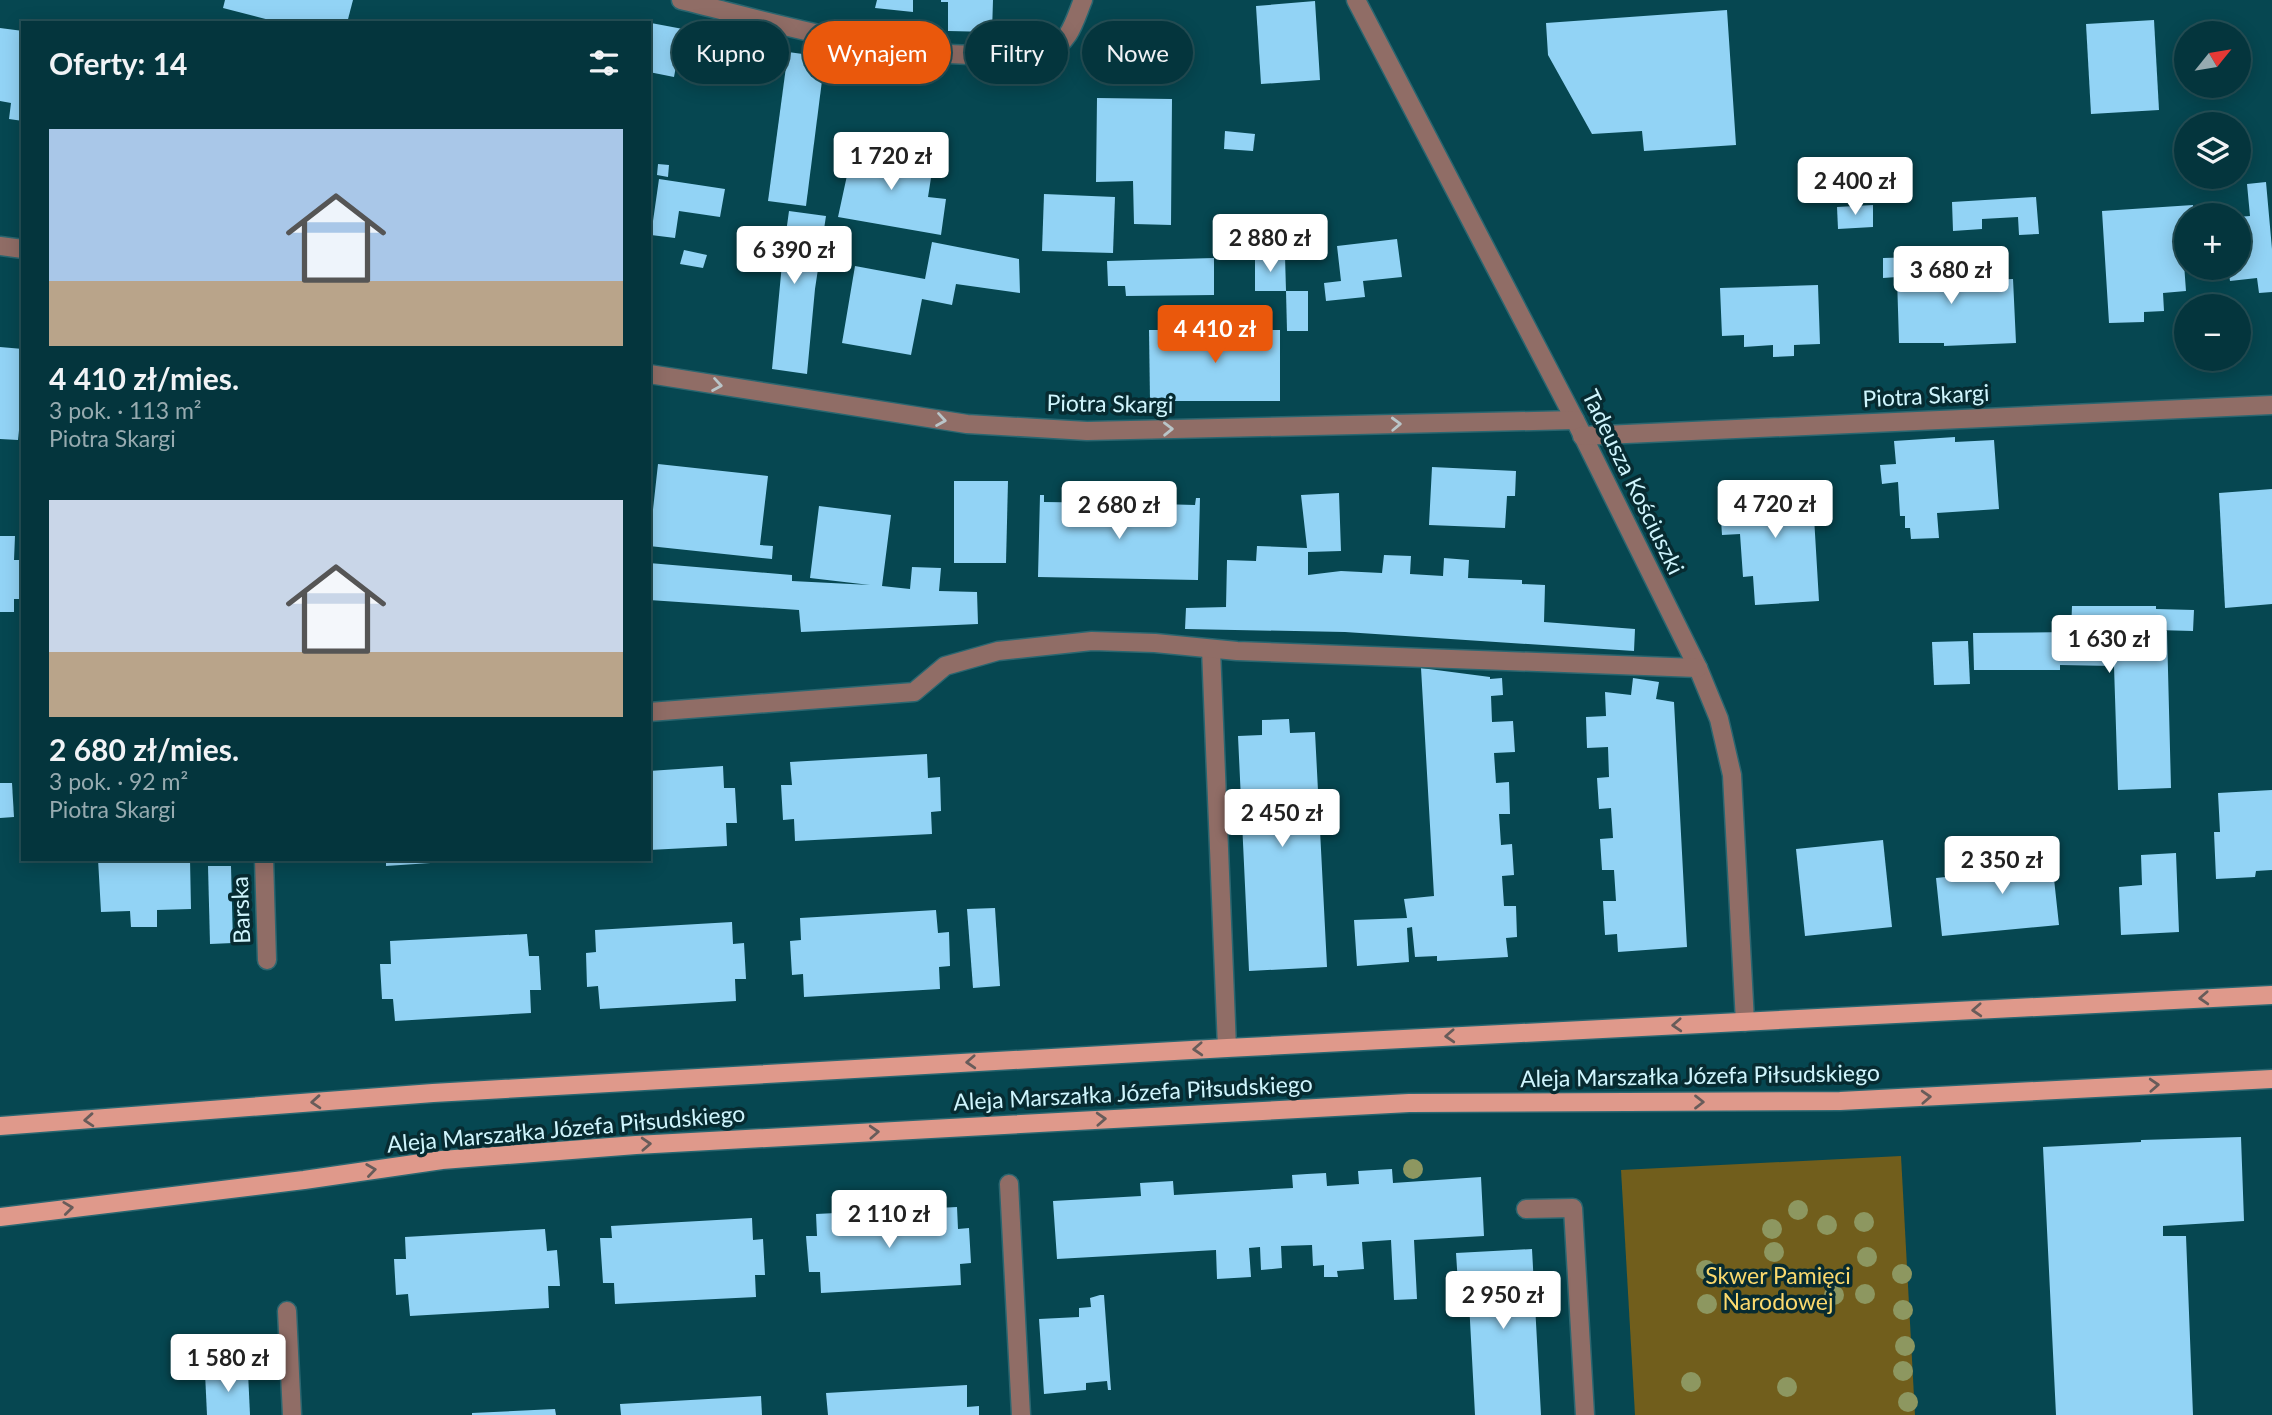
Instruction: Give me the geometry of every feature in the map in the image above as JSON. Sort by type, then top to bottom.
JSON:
[{"type":"main road","name":"Aleja Marszałka Józefa Piłsudskiego","points":[[0,1126],[433,1093],[1227,1048],[2272,995]]},
{"type":"main road","name":"Aleja Marszałka Józefa Piłsudskiego","points":[[0,1217],[304,1180],[442,1160],[636,1145],[1409,1103],[1840,1101],[2272,1079]]},
{"type":"street","points":[[681,0],[822,35],[954,55],[1012,55],[1049,50],[1069,35],[1083,0]]},
{"type":"street","name":"Tadeusza Kościuszki","points":[[1356,0],[1578,428],[1698,668],[1719,719],[1732,775],[1745,1022]]},
{"type":"street","points":[[0,246],[21,249]]},
{"type":"street","name":"Piotra Skargi","points":[[651,374],[967,424],[1087,430],[1578,428],[2272,405]]},
{"type":"street","points":[[651,712],[914,692],[945,666],[998,651],[1092,641],[1155,643],[1211,649],[1698,668]]},
{"type":"street","points":[[1211,649],[1227,1048]]},
{"type":"street","name":"Barska","points":[[264,861],[267,960]]},
{"type":"street","points":[[1009,1184],[1021,1415]]},
{"type":"street","points":[[1526,1209],[1573,1208],[1585,1415]]},
{"type":"street","points":[[286,1311],[292,1415]]},
{"type":"green space","name":"Skwer Pamięci Narodowej","points":[[1901,1156],[1915,1415],[1635,1415],[1621,1170]]},
{"type":"building","points":[[225,0],[353,0],[348,21],[273,21],[223,8]]},
{"type":"building","points":[[877,0],[913,0],[913,12],[875,8]]},
{"type":"building","points":[[993,0],[992,21],[965,21],[965,31],[951,31],[948,2],[941,2]]},
{"type":"building","points":[[1315,1],[1320,80],[1261,84],[1256,6]]},
{"type":"building","points":[[1727,10],[1736,145],[1644,151],[1642,131],[1592,134],[1548,55],[1546,23]]},
{"type":"building","points":[[2154,20],[2159,110],[2091,114],[2086,24]]},
{"type":"building","points":[[651,23],[672,27],[672,77],[651,72]]},
{"type":"building","points":[[0,28],[21,31],[21,121],[9,119],[11,103],[0,101]]},
{"type":"building","points":[[789,52],[803,54],[803,84],[822,84],[806,206],[768,201],[784,84],[789,84]]},
{"type":"building","points":[[1097,98],[1172,99],[1171,225],[1134,224],[1133,181],[1096,182]]},
{"type":"building","points":[[1225,131],[1255,134],[1253,151],[1224,149]]},
{"type":"building","points":[[854,143],[890,149],[889,157],[933,165],[928,197],[946,199],[941,235],[838,217]]},
{"type":"building","points":[[658,164],[669,165],[668,177],[657,175]]},
{"type":"building","points":[[659,179],[725,189],[720,217],[679,211],[675,238],[651,235]]},
{"type":"building","points":[[2266,182],[2272,249],[2272,292],[2259,293],[2257,278],[2251,279],[2251,203],[2249,203],[2247,189],[2251,189],[2251,184]]},
{"type":"building","points":[[1044,194],[1115,197],[1113,253],[1042,251]]},
{"type":"building","points":[[2036,197],[2039,234],[2019,235],[2018,217],[1982,219],[1982,229],[1953,231],[1952,202]]},
{"type":"building","points":[[1873,205],[1873,227],[1838,229],[1837,207]]},
{"type":"building","points":[[2174,206],[2174,280],[2185,280],[2186,291],[2163,293],[2164,311],[2144,312],[2144,322],[2109,323],[2102,211]]},
{"type":"building","points":[[789,211],[826,216],[815,289],[807,374],[772,369],[782,264],[755,261],[759,229],[786,233]]},
{"type":"building","points":[[1397,239],[1402,277],[1363,281],[1365,297],[1326,301],[1324,283],[1341,281],[1337,246]]},
{"type":"building","points":[[932,242],[1019,259],[1020,293],[956,284],[952,305],[922,299],[911,355],[842,343],[855,266],[925,279]]},
{"type":"building","points":[[684,250],[707,255],[703,268],[680,264]]},
{"type":"building","points":[[1285,256],[1286,291],[1255,291],[1255,257]]},
{"type":"building","points":[[1918,257],[1919,268],[1945,266],[1945,283],[1970,281],[1969,271],[1985,271],[1985,280],[2013,279],[2016,343],[1944,346],[1944,343],[1899,343],[1897,277],[1883,278],[1883,258]]},
{"type":"building","points":[[1214,258],[1214,295],[1126,296],[1125,286],[1108,286],[1107,261]]},
{"type":"building","points":[[1818,285],[1820,344],[1794,345],[1794,356],[1773,357],[1773,345],[1744,347],[1744,335],[1722,336],[1720,288]]},
{"type":"building","points":[[1286,291],[1308,291],[1308,331],[1287,331]]},
{"type":"building","points":[[1149,330],[1280,330],[1280,401],[1150,401]]},
{"type":"building","points":[[0,347],[21,349],[18,440],[0,439]]},
{"type":"building","points":[[1955,437],[1955,442],[1994,440],[1999,509],[1937,513],[1939,538],[1911,539],[1910,528],[1905,528],[1905,516],[1900,516],[1898,482],[1882,484],[1880,465],[1896,464],[1894,441]]},
{"type":"building","points":[[658,464],[768,476],[760,545],[773,546],[772,559],[651,546]]},
{"type":"building","points":[[1432,467],[1516,471],[1515,496],[1507,496],[1505,528],[1429,525]]},
{"type":"building","points":[[954,481],[1008,481],[1006,563],[954,563]]},
{"type":"building","points":[[1812,483],[1819,601],[1755,605],[1753,576],[1743,577],[1740,534],[1722,535],[1719,488]]},
{"type":"building","points":[[2272,489],[2272,604],[2225,608],[2219,493]]},
{"type":"building","points":[[1339,493],[1341,551],[1308,552],[1308,575],[1341,571],[1382,573],[1384,555],[1411,556],[1410,574],[1443,576],[1444,558],[1469,560],[1468,578],[1522,580],[1522,584],[1545,585],[1544,622],[1635,629],[1634,651],[1345,632],[1185,629],[1186,608],[1226,607],[1227,560],[1256,561],[1257,546],[1307,548],[1301,495]]},
{"type":"building","points":[[1040,495],[1044,495],[1044,502],[1117,503],[1117,497],[1123,497],[1123,503],[1195,505],[1196,498],[1200,498],[1198,580],[1038,577]]},
{"type":"building","points":[[819,506],[891,515],[882,586],[910,589],[912,567],[941,568],[939,591],[977,592],[978,624],[801,632],[799,610],[651,600],[651,563],[792,575],[792,581],[870,585],[810,578]]},
{"type":"building","points":[[0,536],[15,536],[14,560],[21,560],[21,599],[14,599],[14,612],[0,612]]},
{"type":"building","points":[[2072,606],[2156,606],[2156,609],[2194,610],[2193,631],[2156,630],[2167,631],[2171,788],[2118,790],[2114,666],[2060,665],[2060,670],[1974,670],[1973,633],[2071,632]]},
{"type":"building","points":[[1968,641],[1970,684],[1934,685],[1932,642]]},
{"type":"building","points":[[1421,668],[1490,679],[1502,678],[1503,695],[1491,696],[1492,722],[1513,721],[1515,752],[1494,753],[1496,783],[1509,782],[1510,814],[1499,814],[1501,845],[1512,844],[1514,875],[1502,876],[1504,906],[1516,906],[1517,937],[1506,938],[1508,957],[1437,961],[1437,956],[1415,957],[1412,927],[1407,928],[1409,962],[1357,966],[1354,920],[1407,918],[1404,899],[1434,896]]},
{"type":"building","points":[[1633,678],[1659,682],[1656,699],[1674,702],[1687,947],[1618,952],[1617,934],[1605,935],[1603,901],[1616,901],[1614,870],[1602,870],[1600,839],[1613,838],[1611,808],[1599,809],[1597,778],[1609,777],[1608,747],[1587,748],[1586,717],[1606,716],[1605,692],[1631,695]]},
{"type":"building","points":[[1289,719],[1290,733],[1315,732],[1327,967],[1249,971],[1238,736],[1262,735],[1262,720]]},
{"type":"building","points":[[927,754],[928,778],[940,777],[941,811],[931,812],[932,834],[795,841],[794,819],[783,820],[781,785],[792,785],[790,762]]},
{"type":"building","points":[[723,766],[724,788],[735,788],[737,823],[726,823],[727,846],[651,850],[651,771]]},
{"type":"building","points":[[0,783],[12,783],[14,817],[0,818]]},
{"type":"building","points":[[2272,790],[2272,870],[2256,871],[2255,877],[2216,879],[2214,832],[2220,832],[2218,793]]},
{"type":"building","points":[[1883,840],[1892,927],[1805,936],[1796,849]]},
{"type":"building","points":[[2050,842],[2059,925],[1942,936],[1936,878],[2013,870],[2011,847]]},
{"type":"building","points":[[2176,853],[2179,932],[2121,935],[2119,887],[2142,885],[2141,855]]},
{"type":"building","points":[[98,861],[190,861],[191,909],[157,910],[157,927],[131,927],[130,911],[101,912]]},
{"type":"building","points":[[386,861],[460,861],[386,866]]},
{"type":"building","points":[[208,866],[231,866],[233,943],[210,944]]},
{"type":"building","points":[[995,908],[1000,986],[973,988],[967,909]]},
{"type":"building","points":[[936,910],[938,933],[949,932],[950,966],[939,967],[940,989],[804,997],[803,974],[792,975],[790,941],[801,940],[800,918]]},
{"type":"building","points":[[732,922],[733,944],[744,943],[746,979],[735,979],[736,1001],[600,1009],[598,986],[587,987],[586,953],[596,952],[595,930]]},
{"type":"building","points":[[527,934],[529,956],[539,956],[541,990],[530,990],[531,1013],[395,1021],[393,999],[382,999],[380,964],[391,964],[390,941]]},
{"type":"building","points":[[2241,1137],[2244,1221],[2163,1226],[2163,1236],[2186,1236],[2193,1415],[2056,1415],[2043,1147]]},
{"type":"building","points":[[1392,1169],[1393,1183],[1481,1177],[1484,1236],[1414,1240],[1417,1299],[1394,1300],[1391,1240],[1362,1242],[1364,1269],[1337,1271],[1338,1277],[1324,1277],[1324,1265],[1313,1266],[1312,1245],[1281,1246],[1282,1268],[1261,1270],[1260,1247],[1249,1248],[1251,1277],[1217,1279],[1216,1250],[1057,1259],[1053,1201],[1141,1196],[1140,1183],[1173,1181],[1174,1195],[1293,1188],[1292,1175],[1307,1174],[1326,1173],[1327,1186],[1359,1184],[1358,1171]]},
{"type":"building","points":[[957,1207],[958,1229],[969,1228],[971,1263],[960,1264],[961,1285],[821,1293],[820,1272],[809,1272],[806,1236],[817,1236],[816,1214]]},
{"type":"building","points":[[752,1218],[753,1240],[763,1239],[765,1275],[755,1275],[756,1297],[615,1304],[614,1283],[603,1283],[600,1238],[612,1238],[611,1226]]},
{"type":"building","points":[[545,1229],[547,1251],[557,1250],[560,1286],[548,1286],[549,1308],[410,1316],[408,1294],[396,1295],[394,1259],[406,1259],[405,1237]]},
{"type":"building","points":[[1532,1249],[1541,1415],[1475,1415],[1468,1283],[1458,1284],[1456,1253]]},
{"type":"building","points":[[1104,1295],[1111,1390],[1108,1390],[1107,1381],[1086,1383],[1086,1390],[1044,1394],[1039,1319],[1079,1317],[1079,1308],[1091,1307],[1090,1298]]},
{"type":"building","points":[[248,1372],[250,1415],[207,1415],[205,1373]]},
{"type":"building","points":[[967,1385],[967,1407],[979,1406],[979,1415],[828,1415],[826,1393]]},
{"type":"building","points":[[761,1396],[762,1415],[621,1415],[620,1404]]},
{"type":"building","points":[[555,1409],[556,1415],[472,1415],[472,1413]]}]
